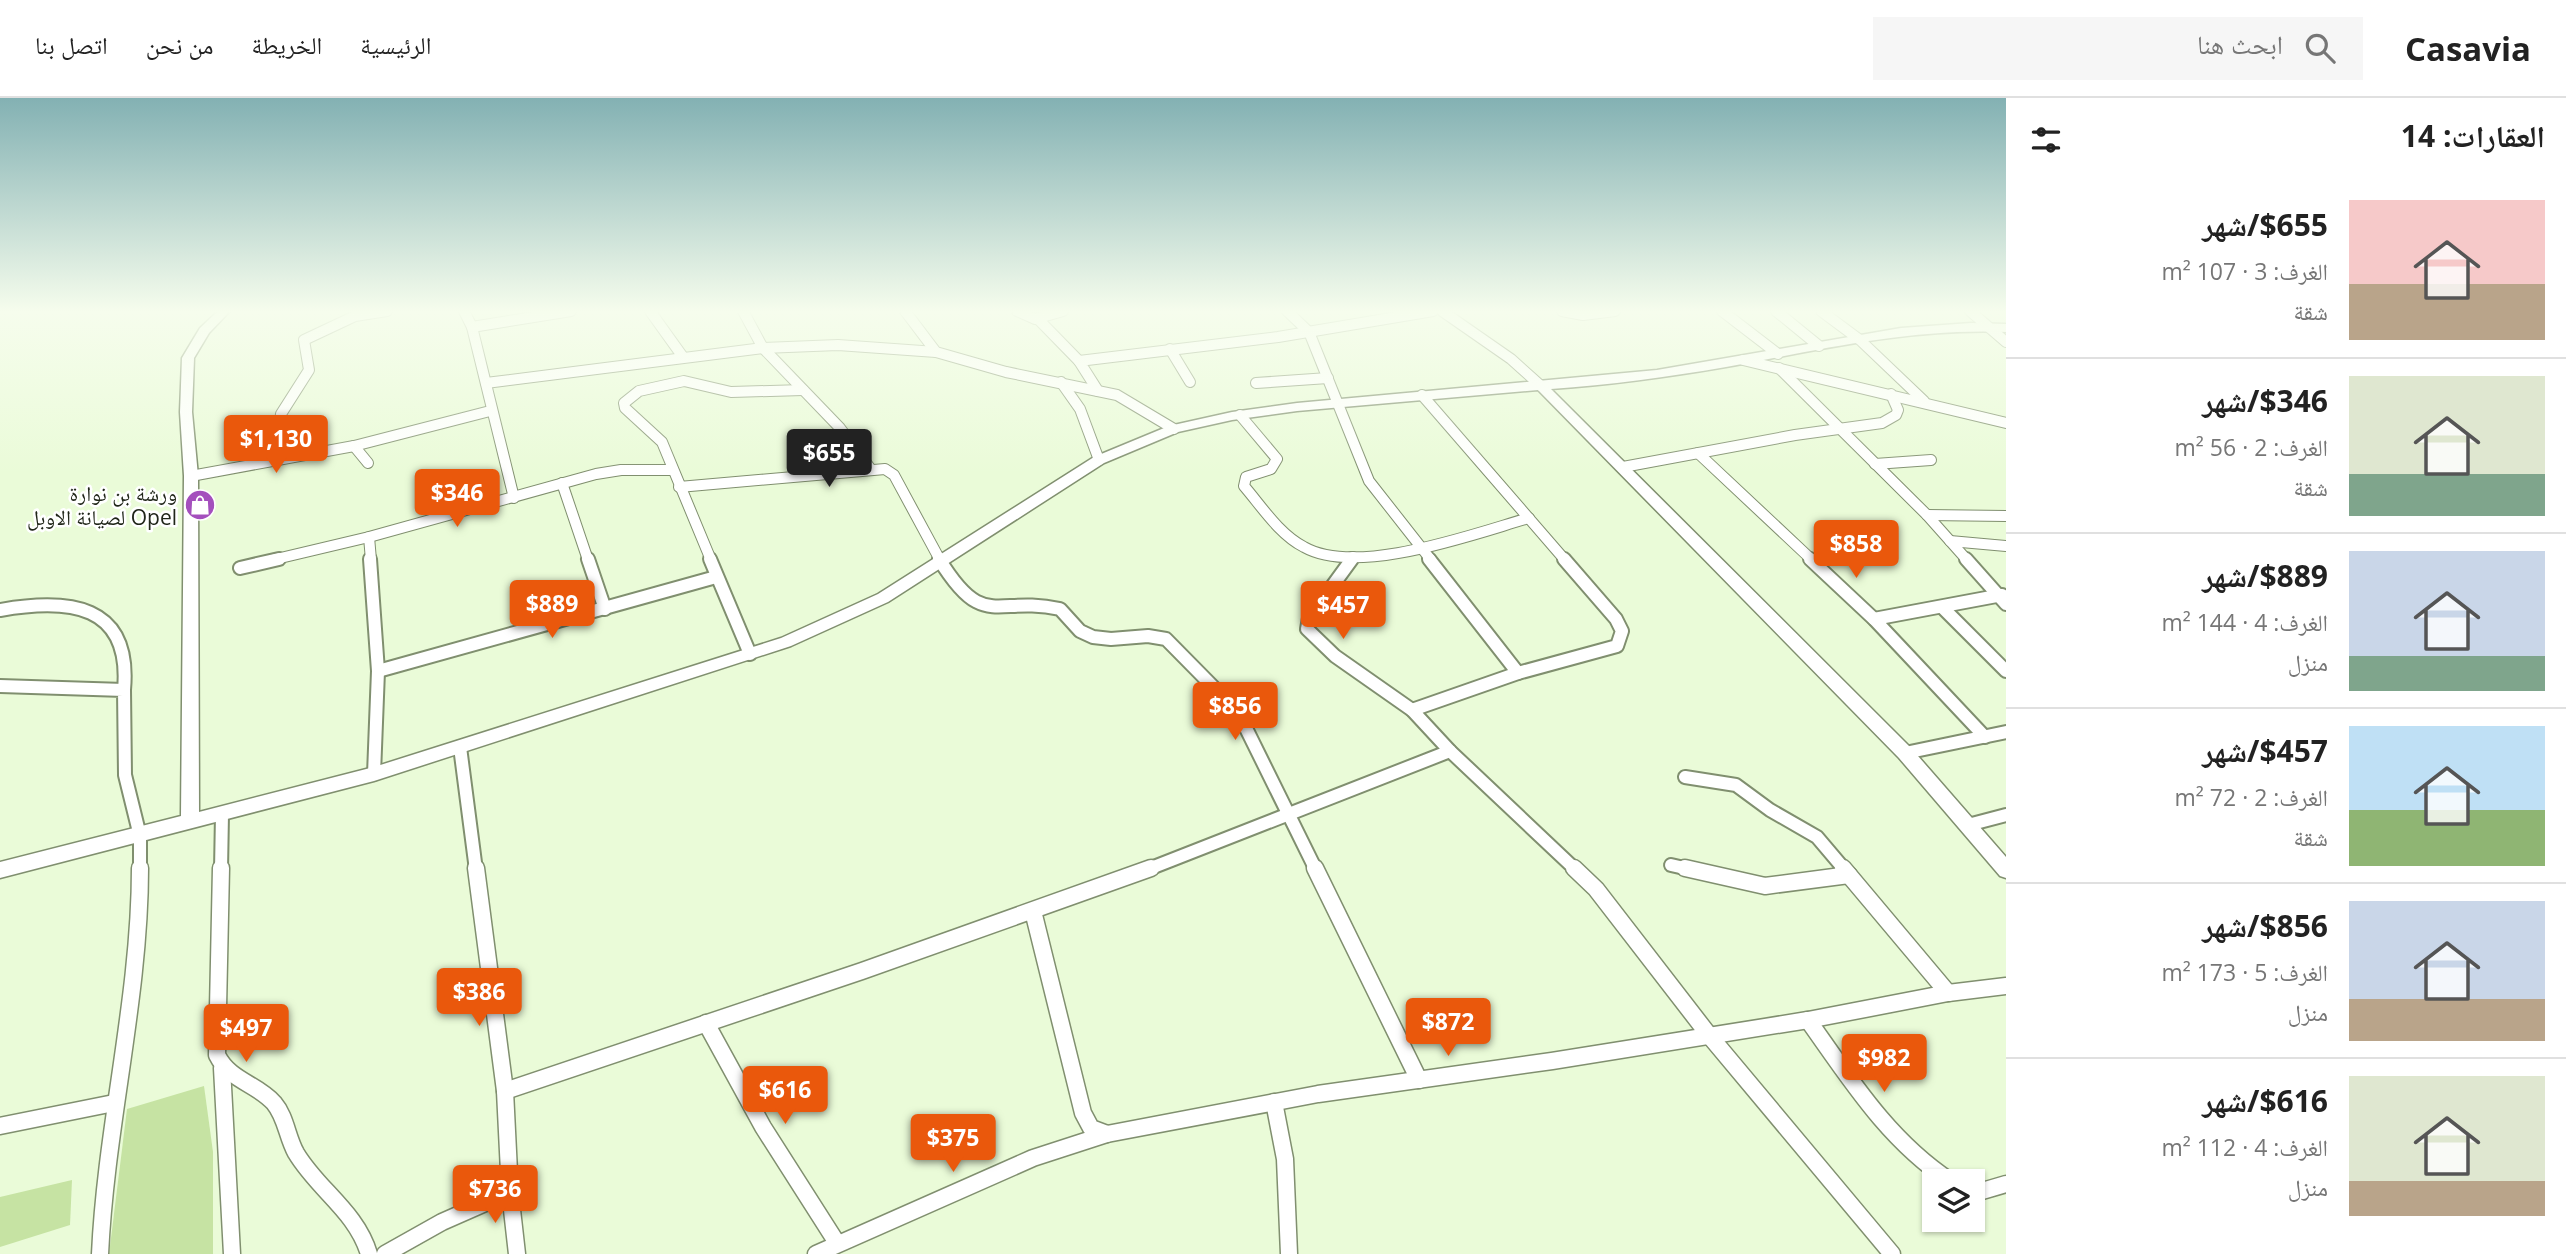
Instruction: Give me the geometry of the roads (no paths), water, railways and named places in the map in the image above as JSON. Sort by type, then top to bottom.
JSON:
[{"type":"street","points":[[188,365],[187,412],[191,476],[190,822]]},
{"type":"street","points":[[275,459],[281,414],[309,370],[308,365]]},
{"type":"street","points":[[481,365],[514,498]]},
{"type":"street","points":[[486,383],[623,365]]},
{"type":"street","points":[[779,365],[840,428],[870,468]]},
{"type":"street","points":[[976,365],[1098,391],[1136,405],[1174,429]]},
{"type":"street","points":[[1081,365],[1098,391]]},
{"type":"street","points":[[1180,365],[1191,382]]},
{"type":"street","points":[[1323,365],[1369,481],[1518,673]]},
{"type":"street","points":[[1518,365],[1623,467],[1905,753],[2006,870]]},
{"type":"street","points":[[0,870],[374,774],[750,654],[854,613],[940,562],[1099,460],[1174,429],[1240,415],[1338,403],[1618,380],[1712,365]]},
{"type":"street","points":[[1765,365],[2006,424]]},
{"type":"street","points":[[1886,365],[1926,403]]},
{"type":"street","points":[[1779,368],[1927,515],[2003,598]]},
{"type":"street","points":[[1256,383],[1328,378]]},
{"type":"street","points":[[750,654],[716,577],[700,529],[671,470],[662,442],[625,408],[626,399],[633,394],[684,381],[731,392],[803,390]]},
{"type":"street","points":[[1061,382],[1080,409],[1099,460]]},
{"type":"street","points":[[1623,467],[1795,435],[1882,423],[1896,415],[1897,403],[1891,394]]},
{"type":"street","points":[[1412,710],[1518,673],[1608,650],[1617,646],[1622,631],[1616,620],[1422,396]]},
{"type":"street","points":[[191,476],[354,446],[491,411]]},
{"type":"street","points":[[1240,415],[1276,459],[1271,469],[1246,477],[1244,486],[1301,545],[1314,552],[1353,557],[1420,547],[1529,518]]},
{"type":"street","points":[[354,446],[368,463]]},
{"type":"street","points":[[1698,453],[1874,619],[1985,737]]},
{"type":"street","points":[[1875,464],[1931,460]]},
{"type":"street","points":[[679,487],[870,468],[885,469],[894,475],[940,562],[968,599],[976,604],[1055,607],[1066,612],[1074,627],[1094,638],[1116,641],[1153,636],[1166,639],[1238,712],[1419,1080]]},
{"type":"street","points":[[240,568],[369,537],[562,483],[621,470],[671,470]]},
{"type":"street","points":[[562,483],[604,609]]},
{"type":"street","points":[[1927,515],[2006,516]]},
{"type":"street","points":[[369,537],[378,671],[374,774]]},
{"type":"street","points":[[1950,541],[2006,546]]},
{"type":"street","points":[[1353,557],[1309,618],[1307,629],[1335,656],[1412,710],[1450,751],[1596,889],[1708,1034],[1892,1254]]},
{"type":"street","points":[[378,671],[716,577]]},
{"type":"street","points":[[1874,619],[2003,598]]},
{"type":"street","points":[[0,610],[52,603],[82,608],[106,623],[124,650],[125,775],[140,836],[133,983],[103,1189],[100,1254]]},
{"type":"street","points":[[1942,607],[2006,671]]},
{"type":"street","points":[[0,686],[124,690]]},
{"type":"street","points":[[1905,753],[2006,732]]},
{"type":"street","points":[[460,747],[505,1091],[510,1192],[517,1254]]},
{"type":"street","points":[[505,1091],[1033,911],[1290,818],[1450,751]]},
{"type":"street","points":[[1685,777],[1725,781],[1742,788],[1770,810],[1817,836],[1948,993]]},
{"type":"street","points":[[222,814],[217,1042],[222,1068],[232,1254]]},
{"type":"street","points":[[1968,825],[2006,815]]},
{"type":"street","points":[[1671,865],[1765,886],[1849,875]]},
{"type":"street","points":[[1033,911],[1083,1113],[1091,1128],[1108,1134]]},
{"type":"street","points":[[816,1254],[1033,1158],[1108,1134],[1274,1102],[1552,1061],[1808,1020],[1948,993],[2006,986]]},
{"type":"street","points":[[1808,1020],[1870,1106],[1896,1136],[1933,1169]]},
{"type":"street","points":[[706,1023],[764,1127],[837,1243]]},
{"type":"street","points":[[222,1068],[230,1076],[262,1092],[275,1104],[299,1157],[361,1230],[363,1244],[371,1250],[369,1254]]},
{"type":"street","points":[[0,1126],[114,1102]]},
{"type":"street","points":[[1274,1102],[1284,1137],[1289,1178],[1289,1254]]},
{"type":"street","points":[[1985,1190],[2006,1184]]},
{"type":"street","points":[[385,1254],[451,1217],[510,1192]]},
{"type":"place","name":"ورشة بن نوارة لصيانة الاوبل Opel","points":[[200,505]]}]
